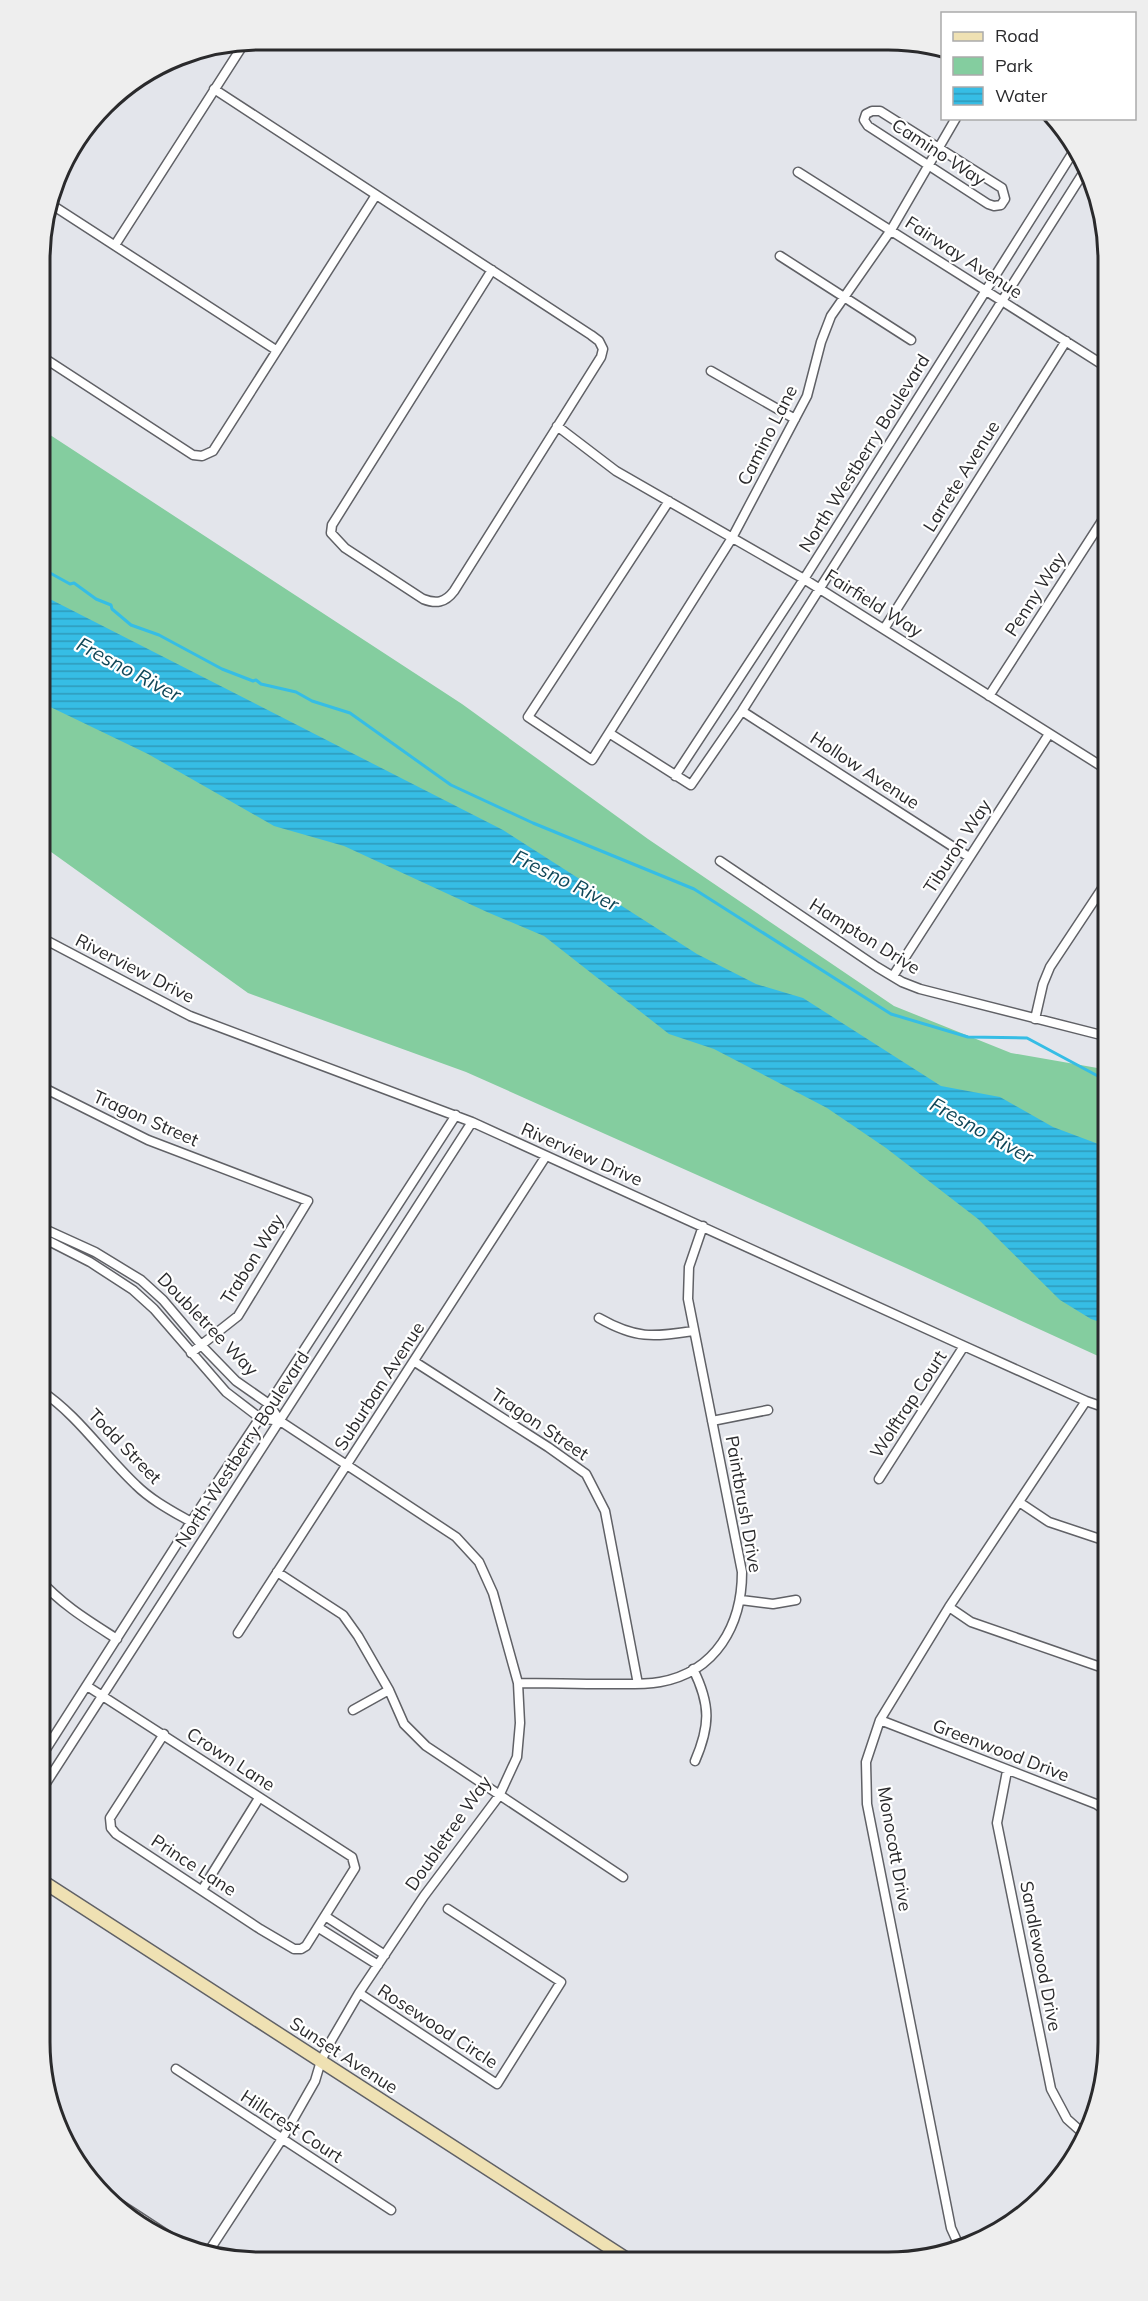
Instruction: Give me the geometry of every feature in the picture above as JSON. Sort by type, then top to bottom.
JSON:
[{"type":"main road","name":"Sunset Avenue","points":[[50,1885],[616,2252]]},
{"type":"street","points":[[115,245],[238,51]]},
{"type":"street","points":[[214,89],[375,195],[492,270],[591,335],[599,341],[603,349],[601,357],[448,599],[432,603],[345,548],[331,533],[332,525],[492,270]]},
{"type":"street","name":"Camino Way","points":[[880,111],[939,148],[1002,188],[1005,199],[1001,205],[988,204],[868,126],[864,120],[866,114],[880,111]]},
{"type":"street","name":"Camino Lane","points":[[669,501],[528,717],[592,760],[732,538],[807,396],[831,316],[891,230],[955,120]]},
{"type":"street","name":"North Westberry Boulevard","points":[[1071,156],[804,579],[675,776],[691,785],[742,711],[1081,177]]},
{"type":"street","name":"Fairway Avenue","points":[[798,172],[1098,362]]},
{"type":"street","points":[[50,362],[193,455],[202,456],[213,451],[375,195]]},
{"type":"street","points":[[56,208],[276,350]]},
{"type":"street","points":[[780,256],[910,340]]},
{"type":"street","name":"Larrete Avenue","points":[[884,629],[1066,341]]},
{"type":"street","points":[[711,371],[795,419]]},
{"type":"street","name":"Fairfield Way","points":[[557,426],[616,471],[804,579],[1098,764]]},
{"type":"street","name":"Penny Way","points":[[989,696],[1098,527]]},
{"type":"street","name":"Hollow Avenue","points":[[742,711],[969,857]]},
{"type":"street","points":[[609,733],[675,776]]},
{"type":"street","name":"Tiburon Way","points":[[893,976],[1049,734]]},
{"type":"street","name":"Hampton Drive","points":[[720,861],[893,976],[920,989],[1098,1034]]},
{"type":"street","points":[[1035,1018],[1043,984],[1050,967],[1098,895]]},
{"type":"street","name":"Riverview Drive","points":[[50,942],[190,1016],[456,1115],[964,1347],[1098,1405]]},
{"type":"street","name":"Tragon Street","points":[[50,1091],[148,1140],[308,1201]]},
{"type":"street","name":"North Westberry Boulevard","points":[[50,1743],[190,1522],[456,1115]]},
{"type":"street","name":"North Westberry Boulevard","points":[[50,1777],[472,1122]]},
{"type":"street","name":"Suburban Avenue","points":[[238,1633],[546,1156]]},
{"type":"street","name":"Trabon Way","points":[[191,1353],[238,1316],[308,1201]]},
{"type":"street","name":"Paintbrush Drive","points":[[518,1683],[638,1684],[676,1678],[693,1669],[716,1651],[728,1635],[736,1618],[741,1600],[742,1572],[688,1299],[689,1267],[703,1226]]},
{"type":"street","name":"Doubletree Way","points":[[50,1231],[95,1251],[141,1280],[164,1300],[202,1346],[236,1381],[269,1404],[280,1421],[456,1537],[479,1562],[493,1593],[518,1683],[520,1723],[517,1757],[498,1796],[424,1896],[359,1993],[321,2061],[315,2081],[282,2139],[212,2246]]},
{"type":"street","name":"Doubletree Way","points":[[50,1242],[90,1262],[133,1290],[154,1309],[226,1392],[260,1418],[280,1421]]},
{"type":"street","points":[[599,1318],[628,1333],[642,1335],[660,1336],[693,1331]]},
{"type":"street","name":"Wolftrap Court","points":[[879,1479],[964,1347]]},
{"type":"street","name":"Tragon Street","points":[[415,1362],[586,1474],[605,1511],[638,1684]]},
{"type":"street","name":"Todd Street","points":[[50,1397],[71,1414],[138,1487],[190,1522]]},
{"type":"street","name":"Monocott Drive","points":[[956,2240],[951,2228],[867,1804],[866,1762],[880,1720],[949,1607],[1086,1401]]},
{"type":"street","points":[[712,1421],[768,1410]]},
{"type":"street","points":[[1019,1502],[1049,1522],[1098,1538]]},
{"type":"street","points":[[277,1572],[343,1615],[358,1636],[389,1690],[404,1724],[426,1746],[623,1877]]},
{"type":"street","points":[[50,1592],[71,1610],[117,1640]]},
{"type":"street","points":[[741,1600],[773,1604],[796,1600]]},
{"type":"street","points":[[949,1607],[971,1622],[1098,1666]]},
{"type":"street","points":[[693,1669],[706,1699],[707,1715],[703,1743],[694,1761]]},
{"type":"street","name":"Crown Lane","points":[[87,1686],[259,1798],[347,1852],[355,1868],[325,1917]]},
{"type":"street","points":[[354,1710],[389,1690]]},
{"type":"street","name":"Greenwood Drive","points":[[880,1720],[1098,1806]]},
{"type":"street","name":"Prince Lane","points":[[164,1734],[110,1818],[111,1828],[116,1834],[260,1929],[294,1948],[301,1949],[306,1946],[319,1928]]},
{"type":"street","name":"Sandlewood Drive","points":[[1007,1771],[997,1823],[1051,2089],[1067,2119],[1079,2130]]},
{"type":"street","points":[[202,1890],[259,1798]]},
{"type":"street","name":"Rosewood Circle","points":[[359,1993],[497,2084],[561,1982],[450,1910]]},
{"type":"street","points":[[378,1965],[319,1928],[325,1917],[385,1955]]},
{"type":"street","name":"Hillcrest Court","points":[[176,2069],[391,2210]]},
{"type":"green space","points":[[50,435],[462,704],[648,839],[894,1006],[1011,1053],[1098,1068],[1098,1356],[466,1072],[248,993],[50,851]]},
{"type":"water","name":"Fresno River","points":[[50,599],[503,830],[697,954],[756,984],[803,998],[941,1086],[1000,1097],[1053,1127],[1098,1144],[1098,1321],[1060,1300],[978,1219],[886,1148],[827,1108],[714,1049],[669,1034],[544,936],[344,846],[274,826],[148,754],[50,707]]},
{"type":"waterway","points":[[50,573],[70,584],[74,583],[96,599],[111,605],[112,609],[131,625],[159,635],[222,669],[253,681],[256,680],[261,684],[296,692],[312,701],[350,713],[451,785],[533,823],[694,889],[891,1014],[968,1037],[1027,1038],[1098,1076]]}]
